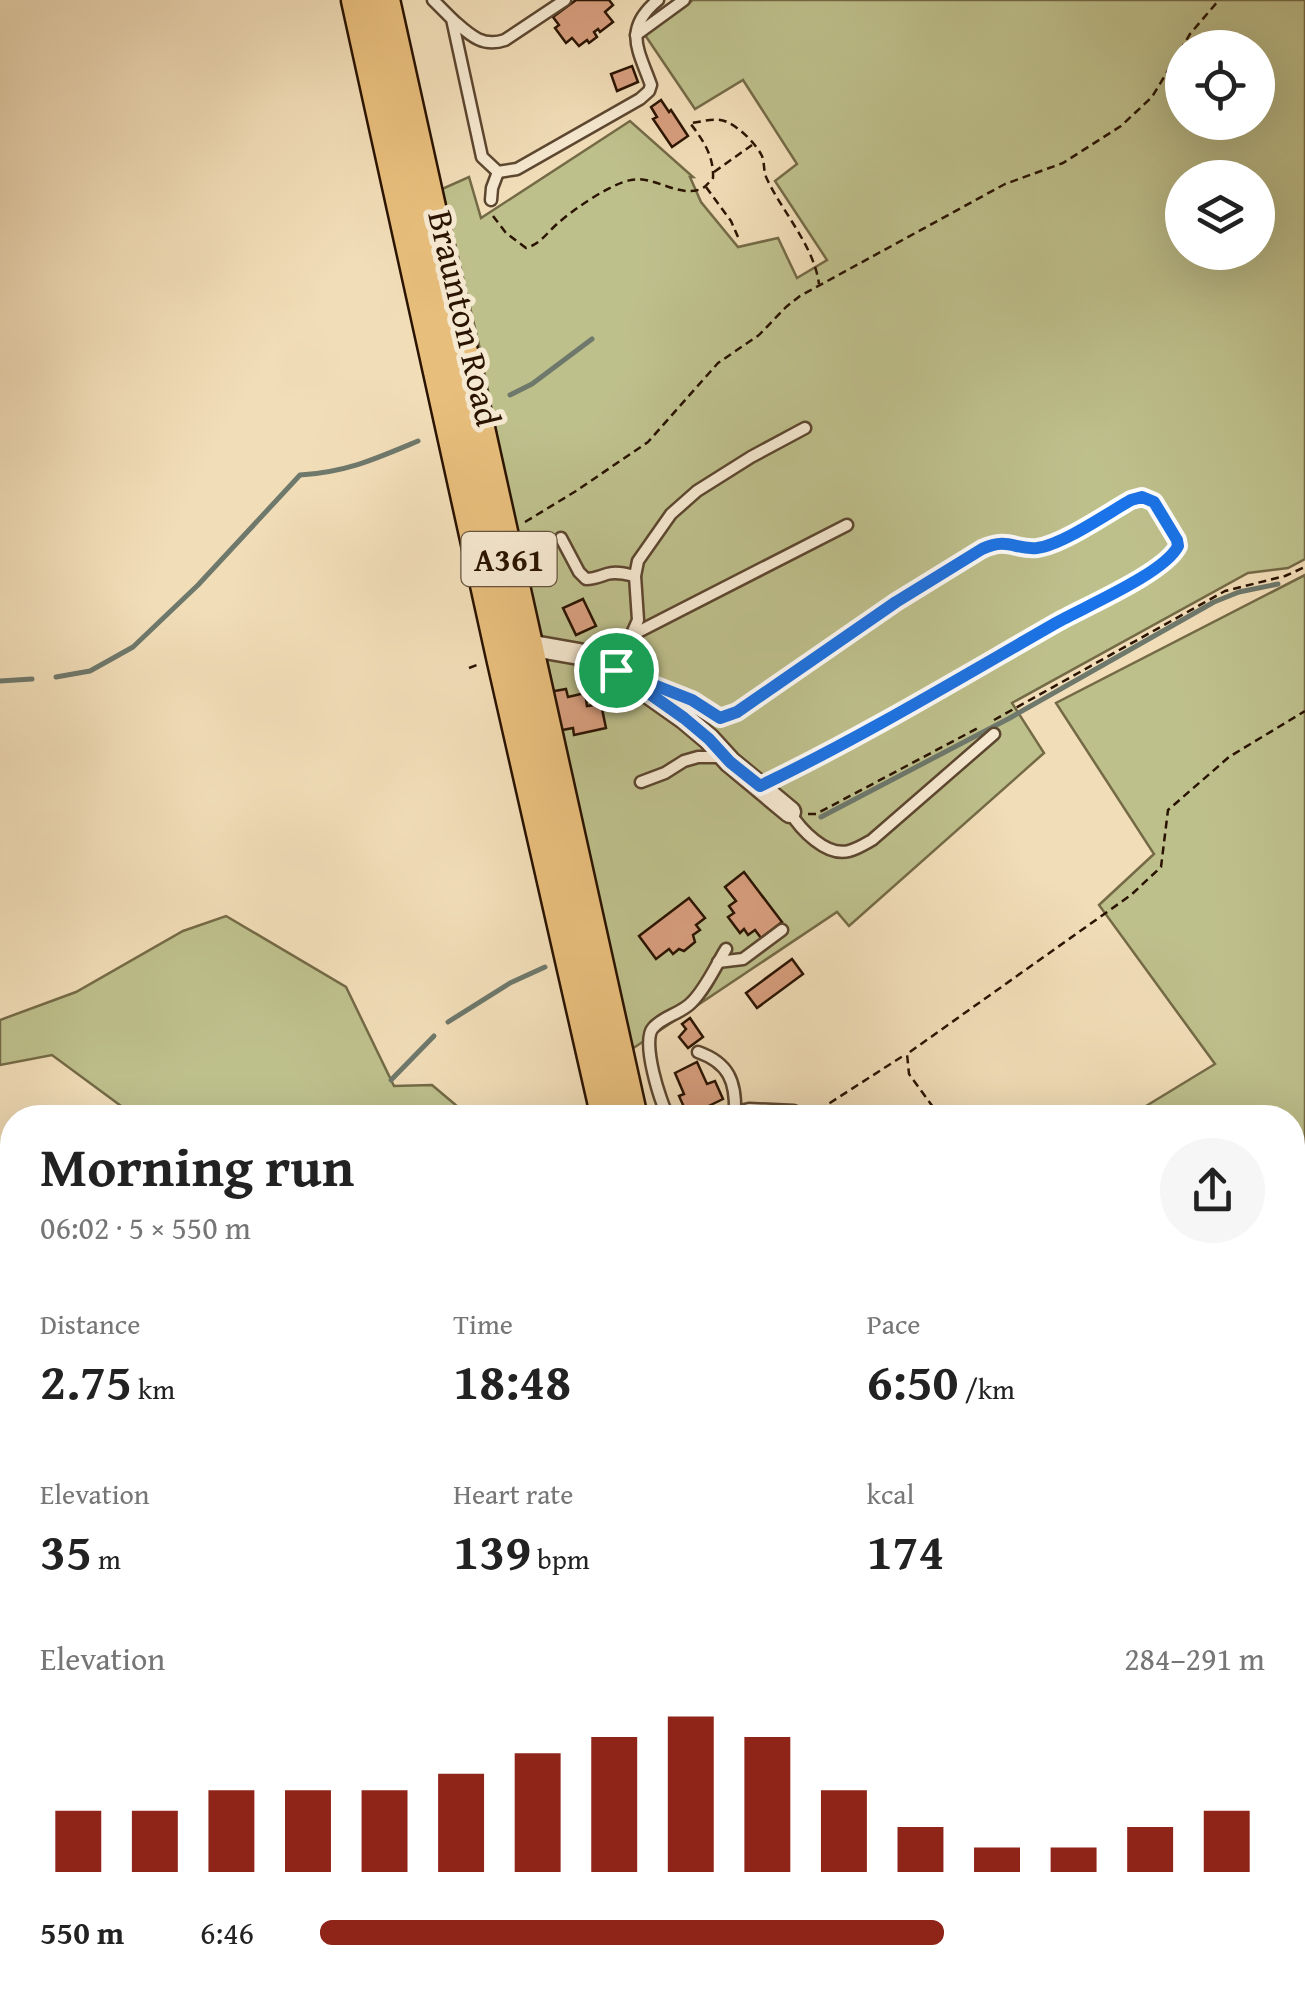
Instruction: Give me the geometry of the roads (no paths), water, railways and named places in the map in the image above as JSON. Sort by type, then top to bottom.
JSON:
[{"type":"main road","name":"Braunton Road","points":[[357,0],[629,1105]]},
{"type":"main road","name":"Braunton Road","points":[[384,0],[504,535],[515,648],[604,1105]]},
{"type":"street","points":[[515,648],[579,654],[616,670],[684,718],[790,812]]},
{"type":"lane","points":[[433,0],[475,38],[495,44],[565,0]]},
{"type":"lane","points":[[498,172],[517,169],[649,91],[651,85],[636,49],[636,34],[641,15],[658,0]]},
{"type":"lane","points":[[636,34],[684,0]]},
{"type":"lane","points":[[452,19],[482,157],[498,172]]},
{"type":"lane","points":[[491,200],[498,172]]},
{"type":"lane","points":[[760,786],[865,734],[1097,603],[1170,558],[1178,546],[1154,502],[1142,497],[1040,548],[996,543],[896,602],[737,712],[720,718],[692,700],[616,670],[638,620],[638,561],[672,514],[697,491],[804,428]]},
{"type":"lane","points":[[633,634],[847,525]]},
{"type":"lane","points":[[561,538],[586,579],[620,572],[636,576]]},
{"type":"lane","points":[[790,812],[828,848],[849,851],[872,840],[994,734]]},
{"type":"lane","points":[[642,782],[684,761],[722,754]]},
{"type":"lane","points":[[718,962],[743,959],[782,930]]},
{"type":"lane","points":[[664,1105],[648,1035],[656,1024],[688,1007],[726,950]]},
{"type":"lane","points":[[698,1052],[722,1066],[734,1082],[735,1105]]},
{"type":"waterway","points":[[510,395],[532,384],[592,339]]},
{"type":"waterway","points":[[56,677],[90,671],[133,647],[198,585],[300,475],[347,468],[418,441]]},
{"type":"waterway","points":[[821,817],[1008,719],[1214,602],[1278,584]]},
{"type":"waterway","points":[[0,681],[32,679]]},
{"type":"waterway","points":[[448,1022],[510,983],[545,967]]},
{"type":"waterway","points":[[391,1080],[434,1036]]}]
